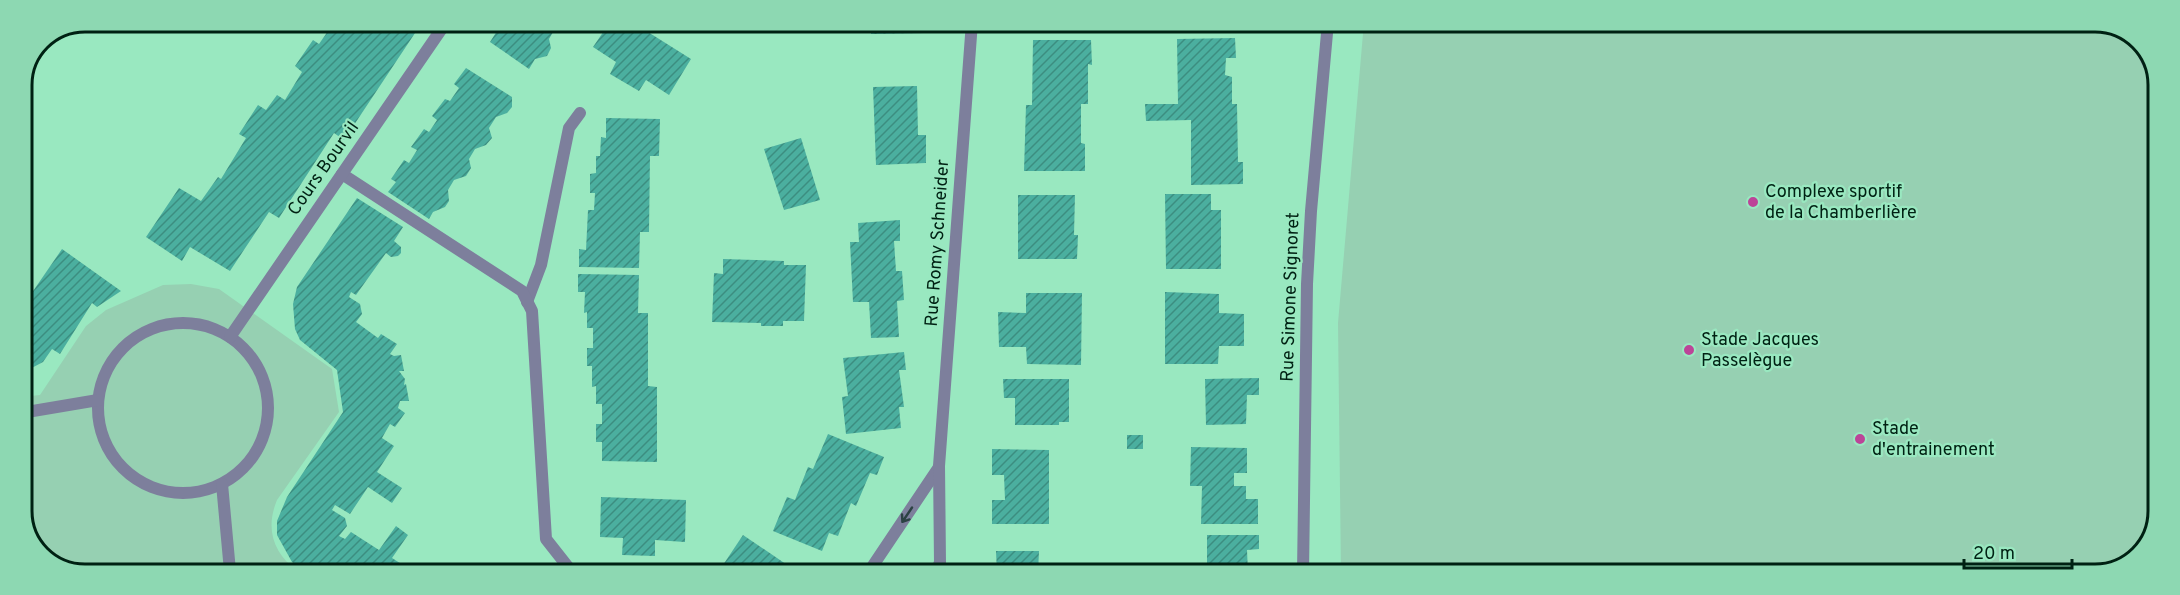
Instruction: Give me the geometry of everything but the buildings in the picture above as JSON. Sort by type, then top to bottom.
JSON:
[{"type":"street","name":"Cours Bourvil","points":[[230,337],[439,32]]},
{"type":"street","name":"Rue Romy Schneider","points":[[939,564],[939,466],[971,32]]},
{"type":"street","name":"Rue Simone Signoret","points":[[1303,564],[1307,284],[1311,211],[1327,32]]},
{"type":"street","points":[[527,302],[541,265],[569,128],[580,113]]},
{"type":"street","points":[[342,174],[522,291],[532,311],[546,540],[566,564]]},
{"type":"street","points":[[174,323],[203,325],[230,337],[249,353],[262,376],[268,400],[267,425],[258,449],[243,469],[222,484],[197,492],[171,493],[146,485],[124,470],[109,450],[99,426],[98,400],[106,372],[122,349],[146,332],[174,323]]},
{"type":"street","points":[[32,411],[98,400]]},
{"type":"street","name":"Rue Romy Schneider","points":[[874,564],[939,466]]},
{"type":"street","points":[[222,484],[229,564]]},
{"type":"green space","name":"Complexe sportif de la Chamberlière","points":[[1363,32],[2102,32],[2125,40],[2140,55],[2144,64],[2148,81],[2148,517],[2140,540],[2128,553],[2112,561],[2095,564],[1341,564],[1338,323]]},
{"type":"green space","points":[[191,284],[219,289],[332,369],[339,412],[277,500],[273,511],[274,540],[277,549],[289,564],[85,564],[71,562],[55,555],[42,543],[36,531],[32,514],[32,396],[40,395],[86,326],[106,310],[163,285]]},
{"type":"place","name":"Complexe sportif de la Chamberlière","points":[[1753,202]]},
{"type":"place","name":"Stade Jacques Passelègue","points":[[1689,350]]},
{"type":"place","name":"Stade d'entrainement","points":[[1860,439]]}]
